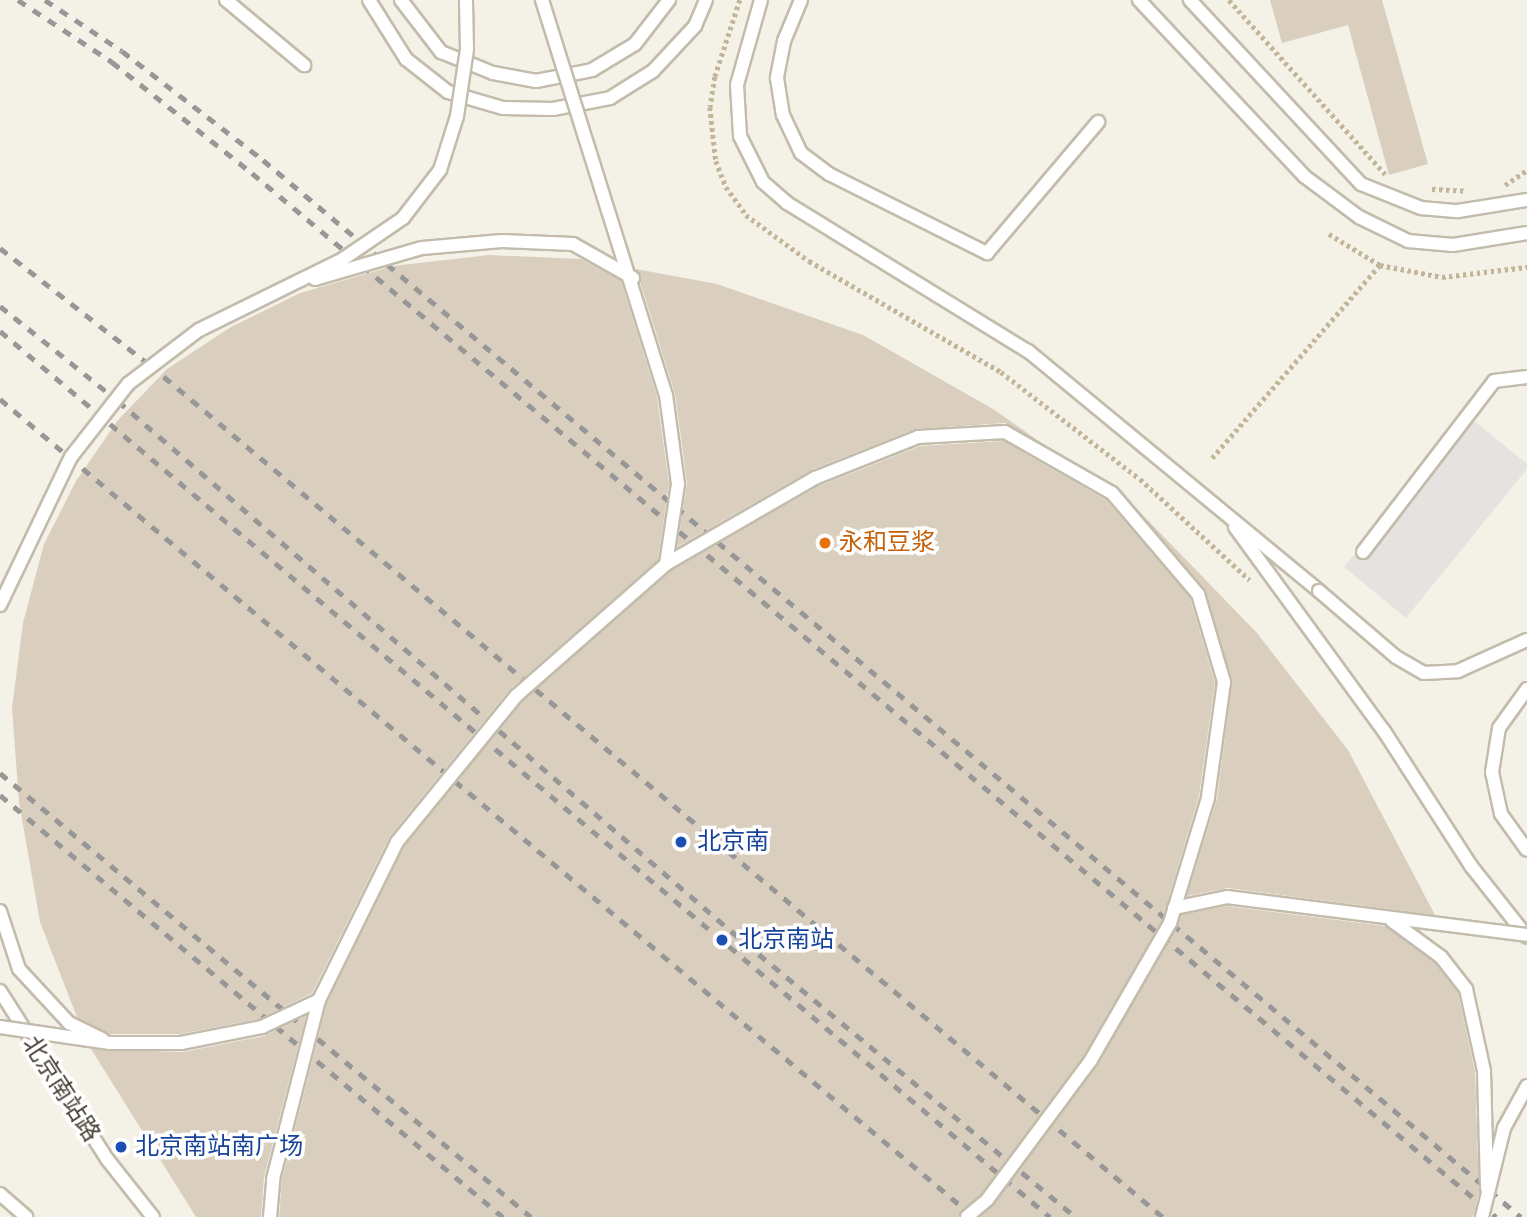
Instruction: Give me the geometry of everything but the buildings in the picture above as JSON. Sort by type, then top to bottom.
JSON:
[{"type":"lane","points":[[226,0],[304,65]]},
{"type":"lane","points":[[369,0],[406,59],[448,92],[503,108],[553,109],[610,99],[653,71],[695,26],[706,0]]},
{"type":"lane","points":[[401,0],[441,52],[493,73],[536,81],[592,70],[635,44],[669,0]]},
{"type":"lane","points":[[0,605],[71,457],[128,384],[199,330],[343,259],[402,219],[440,170],[457,116],[467,50],[466,0]]},
{"type":"lane","points":[[542,0],[633,278],[666,395],[678,484],[666,564]]},
{"type":"lane","points":[[761,0],[737,85],[740,136],[763,182],[788,203],[1028,351],[1220,507],[1396,657],[1424,673],[1458,671],[1527,639]]},
{"type":"lane","points":[[801,0],[784,41],[777,78],[783,115],[801,153],[829,174],[987,253],[1098,122]]},
{"type":"lane","points":[[1139,0],[1304,176],[1359,218],[1408,240],[1453,245],[1527,233]]},
{"type":"lane","points":[[1190,0],[1361,184],[1421,208],[1458,211],[1527,200]]},
{"type":"lane","points":[[282,289],[422,248],[502,241],[573,244],[633,278]]},
{"type":"lane","points":[[1363,552],[1494,381],[1527,377]]},
{"type":"lane","points":[[270,1217],[273,1179],[319,1000],[397,842],[516,696],[666,564],[815,478],[918,437],[1005,432],[1112,493],[1198,594],[1224,682],[1208,799],[1174,908],[1091,1060],[986,1199],[967,1217]]},
{"type":"lane","points":[[1220,507],[1384,731],[1478,875],[1527,936]]},
{"type":"lane","points":[[1527,689],[1499,728],[1492,772],[1502,814],[1527,850]]},
{"type":"lane","points":[[1174,908],[1227,897],[1527,936]]},
{"type":"lane","points":[[0,911],[19,969],[69,1023],[110,1043]]},
{"type":"lane","points":[[1389,919],[1441,957],[1466,989],[1484,1071],[1487,1189]]},
{"type":"lane","name":"北京南站路","points":[[0,991],[28,1039],[107,1158],[153,1217]]},
{"type":"lane","points":[[0,1029],[110,1043],[181,1043],[262,1027],[319,1000]]},
{"type":"lane","points":[[0,1029],[28,1039]]},
{"type":"lane","points":[[1482,1217],[1504,1128],[1527,1086]]},
{"type":"lane","points":[[0,1194],[26,1217]]},
{"type":"path","points":[[740,0],[715,77],[710,107],[716,161],[726,187],[746,215],[809,261],[1001,372],[1140,479],[1256,587]]},
{"type":"path","points":[[1229,0],[1388,177]]},
{"type":"path","points":[[1494,187],[1506,184],[1527,170]]},
{"type":"path","points":[[1427,189],[1470,191]]},
{"type":"path","points":[[1329,234],[1381,265],[1442,278],[1527,267]]},
{"type":"path","points":[[1212,458],[1381,265]]},
{"type":"shaded area","points":[[1468,416],[1527,464],[1527,469],[1406,618],[1344,567]]},
{"type":"railway","points":[[18,0],[112,62],[252,173],[1496,1217]]},
{"type":"railway","points":[[45,0],[122,51],[263,160],[1521,1217]]},
{"type":"railway","points":[[0,248],[150,365],[1163,1217]]},
{"type":"railway","points":[[0,306],[118,401],[731,931],[1076,1217]]},
{"type":"railway","points":[[0,331],[1050,1217]]},
{"type":"railway","points":[[0,399],[974,1217]]},
{"type":"railway","points":[[0,773],[531,1217]]},
{"type":"railway","points":[[0,795],[503,1217]]},
{"type":"place","name":"永和豆浆","points":[[825,543]]},
{"type":"place","name":"北京南","points":[[681,842]]},
{"type":"place","name":"北京南站","points":[[722,940]]},
{"type":"place","name":"北京南站南广场","points":[[121,1147]]}]
